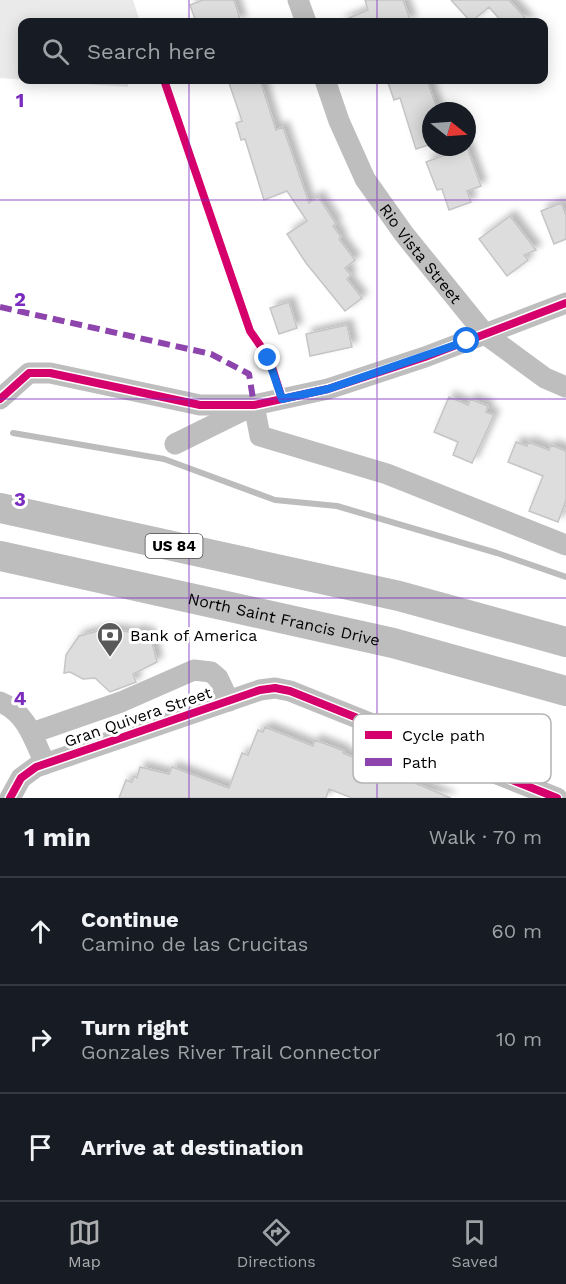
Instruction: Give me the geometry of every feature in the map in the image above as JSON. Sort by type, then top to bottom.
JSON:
[{"type":"highway","name":"US 84","points":[[0,508],[399,596],[566,642]]},
{"type":"highway","name":"North Saint Francis Drive","points":[[0,556],[393,643],[566,691]]},
{"type":"street","points":[[298,0],[305,18]]},
{"type":"street","name":"Rio Vista Street","points":[[326,84],[339,121],[365,179],[404,234],[485,334],[544,378],[566,387]]},
{"type":"street","points":[[0,399],[29,373],[50,373],[200,405],[254,405],[328,389],[566,303]]},
{"type":"street","points":[[174,444],[254,405]]},
{"type":"street","points":[[254,405],[260,436],[387,474],[566,545]]},
{"type":"street","points":[[32,733],[121,702],[195,670],[211,672],[218,678],[229,701]]},
{"type":"street","name":"Gran Quivera Street","points":[[10,798],[21,778],[45,764],[268,688],[290,691],[353,718]]},
{"type":"street","points":[[0,702],[13,707],[32,733],[45,764]]},
{"type":"street","name":"Gran Quivera Street","points":[[504,783],[525,792]]},
{"type":"street","points":[[525,792],[556,798]]},
{"type":"shaded area","points":[[0,0],[133,0],[139,18],[18,18],[18,80],[0,78]]},
{"type":"shaded area","points":[[85,84],[128,84],[128,87]]},
{"type":"building","points":[[203,0],[234,0],[240,18],[195,18],[190,5]]},
{"type":"building","points":[[365,0],[403,0],[410,18],[349,18],[368,10]]},
{"type":"building","points":[[451,0],[509,0],[525,18],[499,18],[489,7],[476,18],[467,18]]},
{"type":"building","points":[[229,84],[261,84],[276,130],[283,127],[309,203],[318,196],[336,224],[333,226],[341,237],[339,239],[355,260],[345,268],[351,275],[347,279],[362,298],[345,311],[306,263],[287,234],[307,221],[287,191],[264,200],[245,139],[241,140],[236,123],[242,121]]},
{"type":"building","points":[[388,84],[428,84],[435,102],[422,102],[422,147],[416,149],[400,98],[394,100]]},
{"type":"building","points":[[442,156],[470,156],[481,186],[467,191],[471,202],[449,210],[442,189],[437,190],[426,162]]},
{"type":"building","points":[[561,203],[566,215],[566,239],[554,244],[541,211]]},
{"type":"building","points":[[510,216],[536,250],[524,255],[528,260],[507,276],[479,239]]},
{"type":"building","points":[[289,302],[297,328],[279,334],[270,308]]},
{"type":"building","points":[[347,325],[352,347],[310,356],[306,334]]},
{"type":"building","points":[[449,397],[468,405],[470,399],[488,406],[486,412],[494,415],[472,463],[453,455],[458,442],[434,432]]},
{"type":"building","points":[[516,442],[527,446],[528,442],[549,450],[551,445],[566,451],[566,500],[558,522],[529,511],[543,476],[508,462]]},
{"type":"building","name":"Bank of America","points":[[115,630],[136,633],[137,630],[150,634],[157,662],[133,674],[136,682],[110,692],[95,678],[83,679],[70,672],[64,673],[66,655],[79,636],[98,631]]},
{"type":"building","points":[[265,727],[313,746],[315,740],[344,751],[343,753],[353,757],[353,783],[415,783],[451,798],[352,798],[329,789],[326,798],[119,798],[126,780],[132,782],[134,776],[137,778],[140,767],[169,774],[172,767],[229,788],[242,753],[248,755],[258,730],[263,732]]},
{"type":"waterway","points":[[13,433],[164,459],[275,500],[337,506],[497,553],[566,577]]},
{"type":"marked path","points":[[0,307],[211,354],[249,374],[254,405]]},
{"type":"cycle path","points":[[165,84],[250,331],[269,358],[282,399]]},
{"type":"cycle path","points":[[0,399],[29,373],[50,373],[200,405],[254,405],[328,389],[425,357],[566,303]]},
{"type":"cycle path","points":[[10,798],[21,778],[36,767],[260,690],[275,688],[290,691],[353,716]]},
{"type":"cycle path","points":[[520,783],[557,798]]},
{"type":"place","name":"Bank of America","points":[[110,658]]},
{"type":"route","points":[[268,358],[282,399],[328,389],[467,341]]}]
